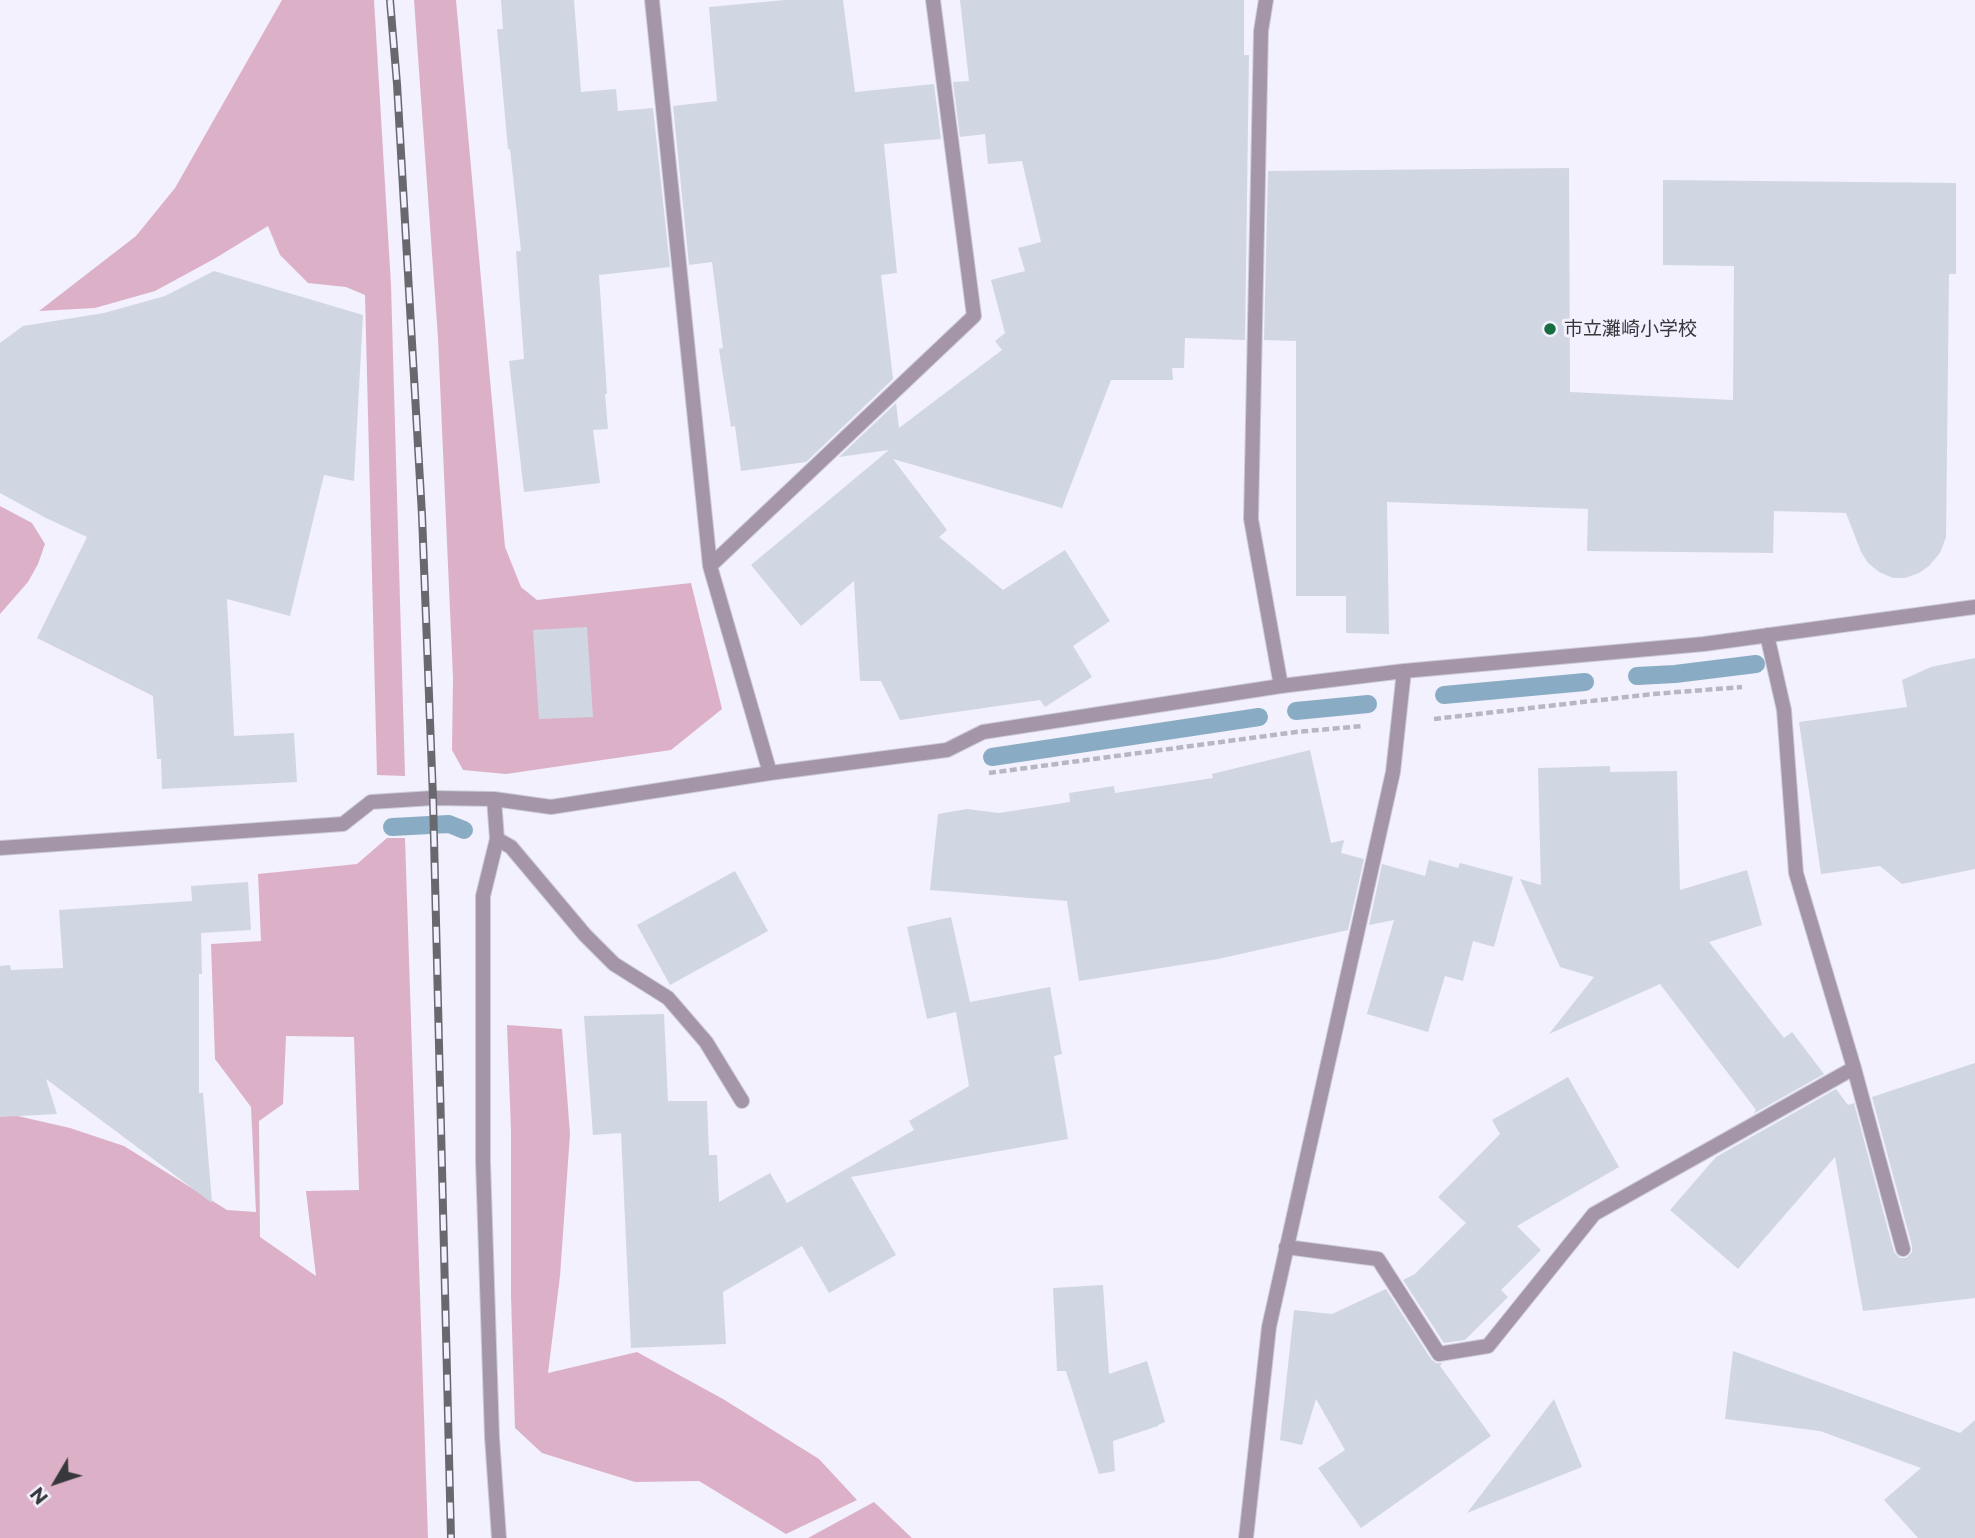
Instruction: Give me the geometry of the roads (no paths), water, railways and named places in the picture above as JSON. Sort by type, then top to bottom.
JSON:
[{"type":"street","points":[[652,0],[710,566],[770,773]]},
{"type":"street","points":[[710,566],[974,316],[933,0]]},
{"type":"street","points":[[1266,0],[1261,31],[1251,519],[1282,686]]},
{"type":"street","points":[[0,848],[343,824],[371,802],[433,798],[494,800],[551,807],[770,773],[947,750],[983,732],[1282,686],[1404,671],[1704,644],[1975,607]]},
{"type":"street","points":[[1767,635],[1784,710],[1796,873],[1854,1068],[1903,1249]]},
{"type":"street","points":[[1246,1538],[1269,1327],[1393,772],[1404,671]]},
{"type":"street","points":[[494,800],[497,839],[483,896],[483,1162],[492,1437],[499,1538]]},
{"type":"street","points":[[497,839],[510,847],[585,935],[614,964],[668,998],[706,1042],[741,1101]]},
{"type":"street","points":[[1286,1247],[1378,1259],[1439,1354],[1488,1346],[1594,1214],[1854,1068]]},
{"type":"waterway","points":[[1637,676],[1756,664]]},
{"type":"waterway","points":[[1444,695],[1585,682]]},
{"type":"waterway","points":[[1296,711],[1368,704]]},
{"type":"waterway","points":[[992,757],[1259,717]]},
{"type":"waterway","points":[[392,827],[449,824],[464,830]]},
{"type":"railway","points":[[390,0],[422,515],[433,798],[451,1538]]},
{"type":"place","name":"市立灘崎小学校","points":[[1550,329]]}]
